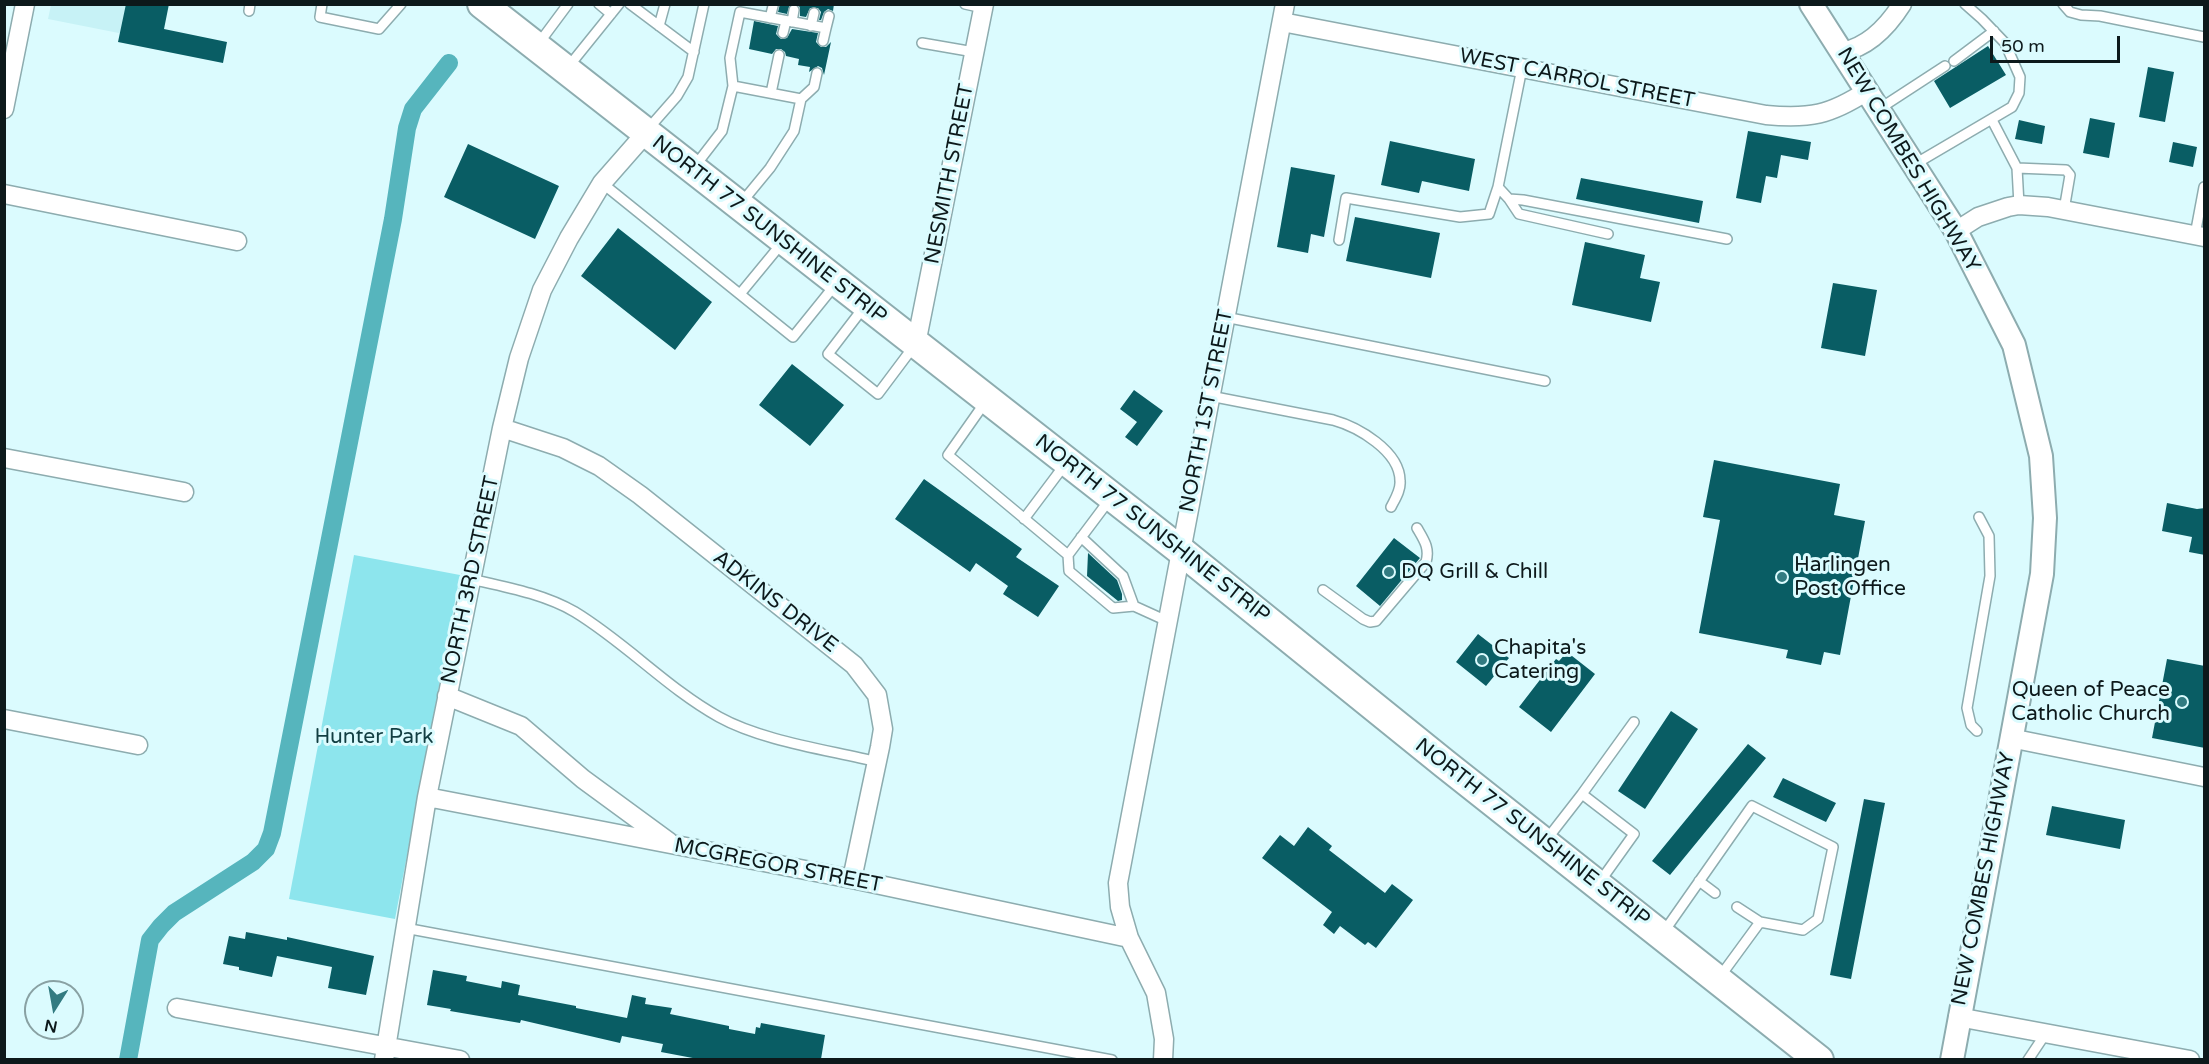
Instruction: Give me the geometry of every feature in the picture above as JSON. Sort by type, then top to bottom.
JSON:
[{"type":"main road","name":"NORTH 77 SUNSHINE STRIP","points":[[482,4],[645,134],[1112,496],[1819,1059]]},
{"type":"street","points":[[4,109],[25,4]]},
{"type":"street","name":"NEW COMBES HIGHWAY","points":[[1811,4],[1956,231],[2014,345],[2041,456],[2045,518],[2042,574],[1952,1059]]},
{"type":"street","points":[[1842,52],[1855,50],[1867,42],[1891,21],[1902,4]]},
{"type":"street","name":"NESMITH STREET","points":[[916,344],[984,6]]},
{"type":"street","name":"WEST CARROL STREET","points":[[1284,13],[1522,68],[1767,115],[1789,117],[1820,114],[1847,104],[1873,100]]},
{"type":"street","name":"NORTH 1ST STREET","points":[[1163,1059],[1164,1039],[1156,993],[1129,938],[1120,907],[1118,883],[1284,13]]},
{"type":"street","name":"NORTH 3RD STREET","points":[[385,1052],[427,797],[502,428],[519,358],[542,290],[568,238],[602,183],[645,134]]},
{"type":"street","points":[[4,194],[237,241]]},
{"type":"street","points":[[1956,231],[1978,217],[2019,205],[2064,210],[2200,236]]},
{"type":"street","name":"ADKINS DRIVE","points":[[502,428],[564,448],[599,466],[640,495],[854,665],[877,695],[883,729],[852,879]]},
{"type":"street","points":[[4,458],[184,492]]},
{"type":"street","points":[[447,696],[521,726],[583,779],[673,845]]},
{"type":"street","points":[[4,719],[138,745]]},
{"type":"street","points":[[2010,738],[2205,777]]},
{"type":"street","name":"MCGREGOR STREET","points":[[427,797],[852,879],[1129,938]]},
{"type":"street","points":[[177,1008],[385,1052],[460,1059]]},
{"type":"street","points":[[1958,1017],[2046,1033],[2142,1055],[2190,1059]]},
{"type":"lane","points":[[322,4],[320,17],[379,29],[401,4]]},
{"type":"lane","points":[[536,47],[568,4]]},
{"type":"lane","points":[[599,4],[611,14]]},
{"type":"lane","points":[[565,70],[619,4]]},
{"type":"lane","points":[[630,4],[694,52]]},
{"type":"lane","points":[[659,26],[665,4]]},
{"type":"lane","points":[[645,134],[677,96],[688,77],[704,4]]},
{"type":"lane","points":[[964,4],[984,6]]},
{"type":"lane","points":[[1913,164],[2012,107],[2019,93],[2020,77],[2005,43],[1965,4]]},
{"type":"lane","points":[[2063,4],[2070,12],[2081,15],[2100,16],[2205,37]]},
{"type":"lane","points":[[770,18],[773,6]]},
{"type":"lane","points":[[692,170],[723,131],[733,86],[730,58],[740,8],[770,18],[826,28]]},
{"type":"lane","points":[[783,33],[794,10]]},
{"type":"lane","points":[[811,26],[814,13]]},
{"type":"lane","points":[[823,41],[829,16]]},
{"type":"lane","points":[[1954,61],[1994,31]]},
{"type":"lane","points":[[922,43],[974,52]]},
{"type":"lane","points":[[771,93],[779,55]]},
{"type":"lane","points":[[1873,100],[1945,66]]},
{"type":"lane","points":[[1339,240],[1346,198],[1460,217],[1489,214],[1498,187],[1522,68]]},
{"type":"lane","points":[[739,207],[770,168],[794,131],[801,99],[814,87],[817,73]]},
{"type":"lane","points":[[733,86],[801,99]]},
{"type":"lane","points":[[1992,120],[2017,168],[2019,205]]},
{"type":"lane","points":[[2017,168],[2066,170],[2070,176],[2064,210]]},
{"type":"lane","points":[[602,183],[794,337],[837,283]]},
{"type":"lane","points":[[1498,187],[1519,214],[1608,234]]},
{"type":"lane","points":[[2200,236],[2205,187]]},
{"type":"lane","points":[[1509,199],[1727,239]]},
{"type":"lane","points":[[740,294],[784,241]]},
{"type":"lane","points":[[866,305],[828,354],[878,394],[916,344]]},
{"type":"lane","points":[[1225,317],[1545,381]]},
{"type":"lane","points":[[1210,396],[1333,420],[1348,424],[1363,432],[1377,443],[1397,466],[1401,479],[1400,489],[1391,507]]},
{"type":"lane","points":[[987,400],[948,454],[1068,555]]},
{"type":"lane","points":[[1024,519],[1066,462]]},
{"type":"lane","points":[[1112,496],[1068,555],[1069,571],[1097,590],[1113,608],[1134,606],[1167,621]]},
{"type":"lane","points":[[1977,731],[1971,725],[1967,708],[1988,592],[1991,559],[1989,536],[1979,517]]},
{"type":"lane","points":[[1323,590],[1363,619],[1370,622],[1376,621],[1426,562],[1427,545],[1417,528]]},
{"type":"lane","points":[[1081,537],[1123,576],[1134,606]]},
{"type":"lane","points":[[471,579],[538,596],[573,611],[603,630],[699,705],[721,719],[784,740],[877,762]]},
{"type":"lane","points":[[1545,843],[1634,722]]},
{"type":"lane","points":[[1582,794],[1634,834],[1598,885]]},
{"type":"lane","points":[[1661,935],[1752,806],[1833,847],[1818,919],[1803,930],[1761,922],[1737,906]]},
{"type":"lane","points":[[1699,881],[1715,893]]},
{"type":"lane","points":[[1718,980],[1761,922]]},
{"type":"lane","points":[[405,928],[1112,1059]]},
{"type":"lane","points":[[2028,1059],[2046,1033]]},
{"type":"shaded area","points":[[51,5],[150,5],[144,38],[48,19]]},
{"type":"green space","name":"Hunter Park","points":[[354,555],[460,575],[395,919],[289,899]]},
{"type":"building","points":[[126,4],[169,4],[164,29],[227,42],[223,63],[118,42]]},
{"type":"building","points":[[780,4],[790,4],[787,14],[778,12]]},
{"type":"building","points":[[798,4],[834,4],[833,11],[828,9],[819,20],[821,12],[818,8],[810,8],[806,17],[800,16]]},
{"type":"building","points":[[754,21],[778,26],[776,34],[781,39],[787,38],[792,29],[818,33],[816,42],[821,47],[826,47],[831,42],[824,75],[822,68],[818,66],[809,72],[810,67],[798,65],[799,59],[786,56],[781,49],[776,49],[772,54],[749,49]]},
{"type":"building","points":[[1988,46],[2006,75],[1950,108],[1934,81]]},
{"type":"building","points":[[2148,67],[2174,72],[2165,122],[2139,117]]},
{"type":"building","points":[[2090,118],[2115,123],[2109,158],[2083,153]]},
{"type":"building","points":[[2019,120],[2045,126],[2042,144],[2015,139]]},
{"type":"building","points":[[1748,131],[1811,142],[1808,160],[1781,155],[1777,178],[1766,176],[1761,203],[1736,198]]},
{"type":"building","points":[[1390,141],[1475,159],[1469,191],[1422,181],[1419,193],[1381,185]]},
{"type":"building","points":[[2173,142],[2197,147],[2193,167],[2169,162]]},
{"type":"building","points":[[468,144],[559,186],[535,239],[444,197]]},
{"type":"building","points":[[1291,167],[1335,175],[1324,237],[1311,234],[1308,253],[1277,247]]},
{"type":"building","points":[[1581,178],[1703,201],[1699,223],[1576,199]]},
{"type":"building","points":[[1355,217],[1440,233],[1431,278],[1346,261]]},
{"type":"building","points":[[618,228],[712,302],[675,350],[581,276]]},
{"type":"building","points":[[1585,242],[1645,255],[1640,278],[1660,282],[1651,322],[1572,305]]},
{"type":"building","points":[[1833,283],[1877,290],[1865,356],[1821,348]]},
{"type":"building","points":[[792,364],[844,405],[810,446],[759,405]]},
{"type":"building","points":[[1134,390],[1163,411],[1137,446],[1125,437],[1137,422],[1120,409]]},
{"type":"building","name":"Harlingen Post Office","points":[[1714,460],[1840,484],[1834,515],[1865,521],[1840,655],[1824,652],[1821,665],[1786,658],[1788,650],[1699,633],[1720,520],[1703,517]]},
{"type":"building","points":[[924,479],[1022,549],[1016,557],[1059,586],[1038,617],[1003,594],[1008,586],[976,563],[970,572],[895,519]]},
{"type":"building","points":[[2167,503],[2197,509],[2205,508],[2205,555],[2189,552],[2192,537],[2162,531]]},
{"type":"building","name":"DQ Grill & Chill","points":[[1394,538],[1420,558],[1380,606],[1356,586]]},
{"type":"building","points":[[1088,553],[1117,580],[1122,600],[1118,601],[1087,576]]},
{"type":"building","name":"Chapita's Catering","points":[[1478,634],[1509,658],[1486,686],[1456,662]]},
{"type":"building","points":[[1567,652],[1595,674],[1551,732],[1519,707],[1556,659],[1559,661]]},
{"type":"building","name":"Queen of Peace Catholic Church","points":[[2167,659],[2205,666],[2205,748],[2152,738]]},
{"type":"building","points":[[1671,711],[1698,729],[1645,809],[1618,791]]},
{"type":"building","points":[[1748,744],[1766,758],[1670,875],[1652,861]]},
{"type":"building","points":[[1783,778],[1836,803],[1826,822],[1773,797]]},
{"type":"building","points":[[1864,799],[1885,803],[1851,979],[1830,975]]},
{"type":"building","points":[[2052,806],[2125,820],[2120,849],[2046,835]]},
{"type":"building","points":[[1308,827],[1332,846],[1329,850],[1385,893],[1392,884],[1413,900],[1376,948],[1368,942],[1365,945],[1340,926],[1334,934],[1323,925],[1332,912],[1262,858],[1280,835],[1294,846]]},
{"type":"building","points":[[246,932],[287,940],[287,937],[374,956],[366,995],[328,988],[332,967],[277,956],[272,977],[223,964],[229,936],[245,939]]},
{"type":"building","points":[[433,970],[467,976],[466,981],[501,988],[502,981],[520,985],[518,995],[627,1018],[632,995],[646,998],[645,1004],[672,1008],[670,1014],[729,1026],[729,1029],[755,1034],[756,1027],[760,1028],[761,1023],[825,1035],[821,1059],[698,1059],[661,1052],[663,1044],[622,1036],[620,1043],[521,1020],[520,1023],[450,1011],[451,1009],[427,1005]]},
{"type":"waterway","points":[[128,1060],[150,940],[174,913],[253,862],[266,849],[272,833],[393,219],[407,128],[413,109],[449,63]]},
{"type":"place","name":"DQ Grill & Chill","points":[[1389,572]]},
{"type":"place","name":"Harlingen Post Office","points":[[1782,577]]},
{"type":"place","name":"Chapita's Catering","points":[[1482,660]]},
{"type":"place","name":"Queen of Peace Catholic Church","points":[[2182,702]]}]
